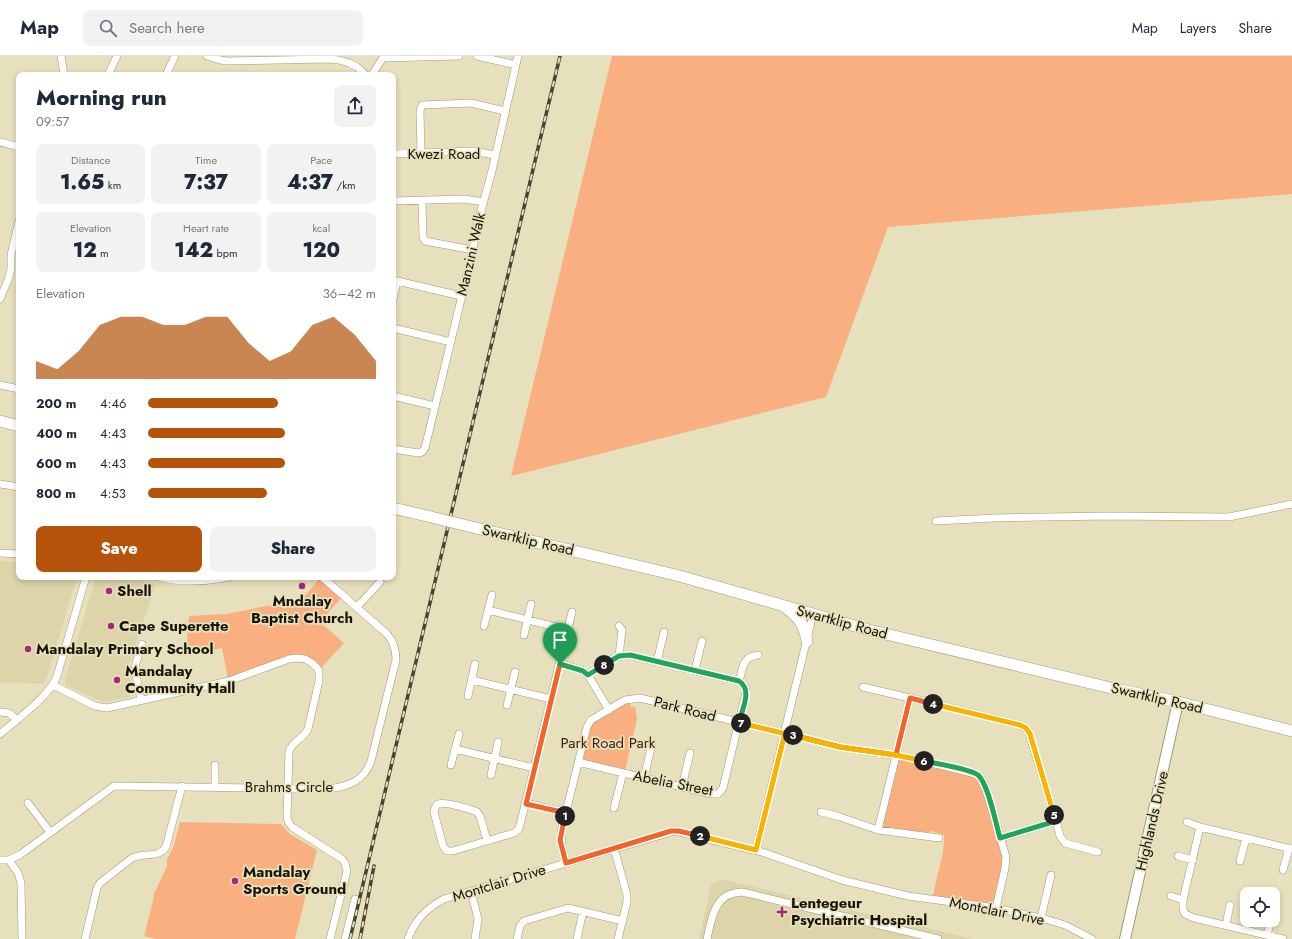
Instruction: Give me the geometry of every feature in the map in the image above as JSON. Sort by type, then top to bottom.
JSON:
[{"type":"main road","points":[[0,421],[16,425]]},
{"type":"main road","name":"Swartklip Road","points":[[396,509],[676,576],[869,630],[1292,730]]},
{"type":"main road","points":[[783,606],[799,619],[805,630],[807,641]]},
{"type":"main road","name":"Highlands Drive","points":[[1125,939],[1178,702]]},
{"type":"street","points":[[61,56],[64,72]]},
{"type":"street","points":[[109,72],[117,56]]},
{"type":"street","points":[[167,72],[175,56]]},
{"type":"street","points":[[207,56],[220,60],[249,58],[339,60],[362,72]]},
{"type":"street","points":[[374,72],[383,57],[459,56]]},
{"type":"street","points":[[477,56],[516,65]]},
{"type":"street","name":"Manzini Walk","points":[[396,449],[418,453],[422,452],[425,448],[518,56]]},
{"type":"street","points":[[421,152],[420,111],[422,105],[471,103],[505,111]]},
{"type":"street","points":[[0,142],[16,146]]},
{"type":"street","name":"Kwezi Road","points":[[396,154],[473,151],[495,155]]},
{"type":"street","points":[[396,200],[464,198],[484,202]]},
{"type":"street","points":[[422,200],[423,237],[425,241],[473,250]]},
{"type":"street","points":[[0,299],[11,269],[11,255],[16,234]]},
{"type":"street","points":[[396,280],[461,296]]},
{"type":"street","points":[[396,329],[451,342]]},
{"type":"street","points":[[0,385],[16,388]]},
{"type":"street","points":[[396,397],[435,406]]},
{"type":"street","points":[[0,484],[16,487]]},
{"type":"street","points":[[936,521],[994,518],[1106,516],[1223,517],[1292,504]]},
{"type":"street","points":[[0,554],[16,554]]},
{"type":"street","points":[[0,734],[46,694],[53,685],[85,580]]},
{"type":"street","points":[[172,580],[214,580]]},
{"type":"street","name":"Brahms Circle","points":[[9,860],[21,854],[114,786],[326,789],[354,783],[362,777],[370,765],[396,660],[396,652],[390,637],[326,580]]},
{"type":"street","points":[[357,607],[380,582]]},
{"type":"street","points":[[484,626],[492,594]]},
{"type":"street","points":[[524,635],[531,604]]},
{"type":"street","points":[[488,610],[568,630]]},
{"type":"street","points":[[488,840],[480,816],[476,812],[443,803],[437,805],[434,812],[445,850],[453,851],[517,831],[520,826],[526,804],[572,612]]},
{"type":"street","points":[[756,850],[814,614]]},
{"type":"street","points":[[619,626],[622,630],[619,656]]},
{"type":"street","points":[[657,662],[664,632]]},
{"type":"street","points":[[695,670],[702,641]]},
{"type":"street","points":[[141,700],[135,670],[142,644]]},
{"type":"street","points":[[588,675],[619,656],[630,655],[739,681],[745,686],[746,692],[739,722]]},
{"type":"street","points":[[739,681],[746,659],[750,656],[758,655]]},
{"type":"street","points":[[53,685],[98,707],[107,708],[229,681],[294,658],[305,659],[312,663],[319,671],[319,681],[308,729],[304,735],[292,745],[289,751],[287,818],[292,827],[342,858],[347,867],[330,939]]},
{"type":"street","points":[[468,696],[475,664]]},
{"type":"street","points":[[560,664],[583,671],[588,675],[609,710]]},
{"type":"street","points":[[507,705],[515,672]]},
{"type":"street","points":[[472,680],[551,699]]},
{"type":"street","points":[[863,687],[1020,725],[1026,728],[1030,734],[1060,836],[1066,843],[1098,852]]},
{"type":"street","name":"Park Road","points":[[566,863],[560,840],[561,832],[588,725],[591,720],[625,700],[640,698],[840,747],[896,755],[970,772],[979,776],[985,786],[1006,862],[996,908]]},
{"type":"street","points":[[878,830],[910,698]]},
{"type":"street","points":[[0,712],[9,713],[16,720]]},
{"type":"street","name":"Abelia Street","points":[[578,762],[718,794],[722,790],[739,722]]},
{"type":"street","points":[[451,765],[459,734]]},
{"type":"street","points":[[490,775],[498,742]]},
{"type":"street","points":[[644,778],[652,744]]},
{"type":"street","points":[[455,749],[534,768]]},
{"type":"street","points":[[682,787],[690,752]]},
{"type":"street","points":[[215,765],[215,787]]},
{"type":"street","points":[[614,808],[623,773]]},
{"type":"street","points":[[85,939],[97,888],[100,883],[132,858],[159,854],[166,847],[182,786]]},
{"type":"street","points":[[28,803],[50,832]]},
{"type":"street","points":[[526,804],[566,813]]},
{"type":"street","points":[[821,812],[878,830],[939,838]]},
{"type":"street","points":[[1000,838],[1056,821]]},
{"type":"street","points":[[1187,822],[1200,827],[1291,849],[1283,870]]},
{"type":"street","points":[[1200,827],[1183,900],[1183,909],[1185,914],[1194,918],[1283,939]]},
{"type":"street","name":"Montclair Drive","points":[[408,939],[418,920],[432,906],[444,899],[675,831],[756,850],[842,880],[908,896],[996,908],[1041,918],[1065,925],[1092,939]]},
{"type":"street","points":[[1240,861],[1246,838]]},
{"type":"street","points":[[614,848],[628,895],[618,939]]},
{"type":"street","points":[[1178,856],[1193,860]]},
{"type":"street","points":[[0,860],[9,860],[18,873],[21,883],[22,939]]},
{"type":"street","points":[[1041,918],[1051,876]]},
{"type":"street","points":[[470,891],[478,919],[475,939]]},
{"type":"street","points":[[707,939],[713,914],[717,905],[728,895],[742,892],[938,939]]},
{"type":"street","points":[[1171,896],[1183,900]]},
{"type":"street","points":[[345,939],[355,899]]},
{"type":"street","points":[[1226,925],[1230,906]]},
{"type":"street","points":[[517,939],[520,926],[526,920],[566,908],[623,921]]},
{"type":"street","points":[[577,939],[583,911]]},
{"type":"street","points":[[1267,935],[1269,927]]},
{"type":"shaded area","name":"Mandalay Primary School","points":[[0,561],[16,562],[16,580],[76,580],[47,677],[43,684],[0,682]]},
{"type":"shaded area","points":[[95,580],[142,580],[156,584],[128,667],[133,691],[130,697],[103,702],[67,686],[65,680]]},
{"type":"shaded area","name":"Lentegeur Psychiatric Hospital","points":[[721,879],[973,939],[699,939],[711,885]]},
{"type":"green space","points":[[612,56],[1292,56],[1292,194],[888,227],[826,397],[511,476]]},
{"type":"green space","points":[[318,580],[320,580],[341,598],[320,622],[344,643],[321,668],[309,658],[294,654],[228,679],[222,648],[190,655],[187,640],[189,616],[227,614],[302,599]]},
{"type":"green space","name":"Park Road Park","points":[[630,700],[631,707],[635,707],[637,719],[625,771],[583,760],[582,758],[588,730],[593,722]]},
{"type":"green space","points":[[901,759],[973,776],[980,783],[1003,857],[995,899],[992,902],[988,903],[933,896],[942,858],[944,835],[931,831],[926,834],[886,829],[883,824],[898,761]]},
{"type":"green space","name":"Mandalay Sports Ground","points":[[180,822],[281,824],[290,834],[317,850],[295,939],[156,939],[144,936],[153,896],[167,866],[167,860],[173,848]]},
{"type":"railway","points":[[350,939],[560,56]]},
{"type":"railway","points":[[360,939],[374,866]]},
{"type":"place","name":"Mndalay Baptist Church","points":[[302,586]]},
{"type":"place","name":"Shell","points":[[109,591]]},
{"type":"place","name":"Cape Superette","points":[[111,626]]},
{"type":"place","name":"Mandalay Primary School","points":[[28,649]]},
{"type":"place","name":"Mandalay Community Hall","points":[[117,680]]},
{"type":"place","name":"Mandalay Sports Ground","points":[[235,881]]},
{"type":"place","name":"Lentegeur Psychiatric Hospital","points":[[782,912]]},
{"type":"route","points":[[560,664],[526,804],[566,813],[560,840],[566,863],[675,831],[756,850],[785,733],[840,747],[896,755],[910,698],[1024,726],[1030,734],[1056,821],[1000,838],[984,782],[979,776],[973,773],[907,757],[840,747],[785,733],[739,722],[746,695],[745,686],[739,681],[630,655],[619,656],[588,675],[583,671],[560,664]]}]
